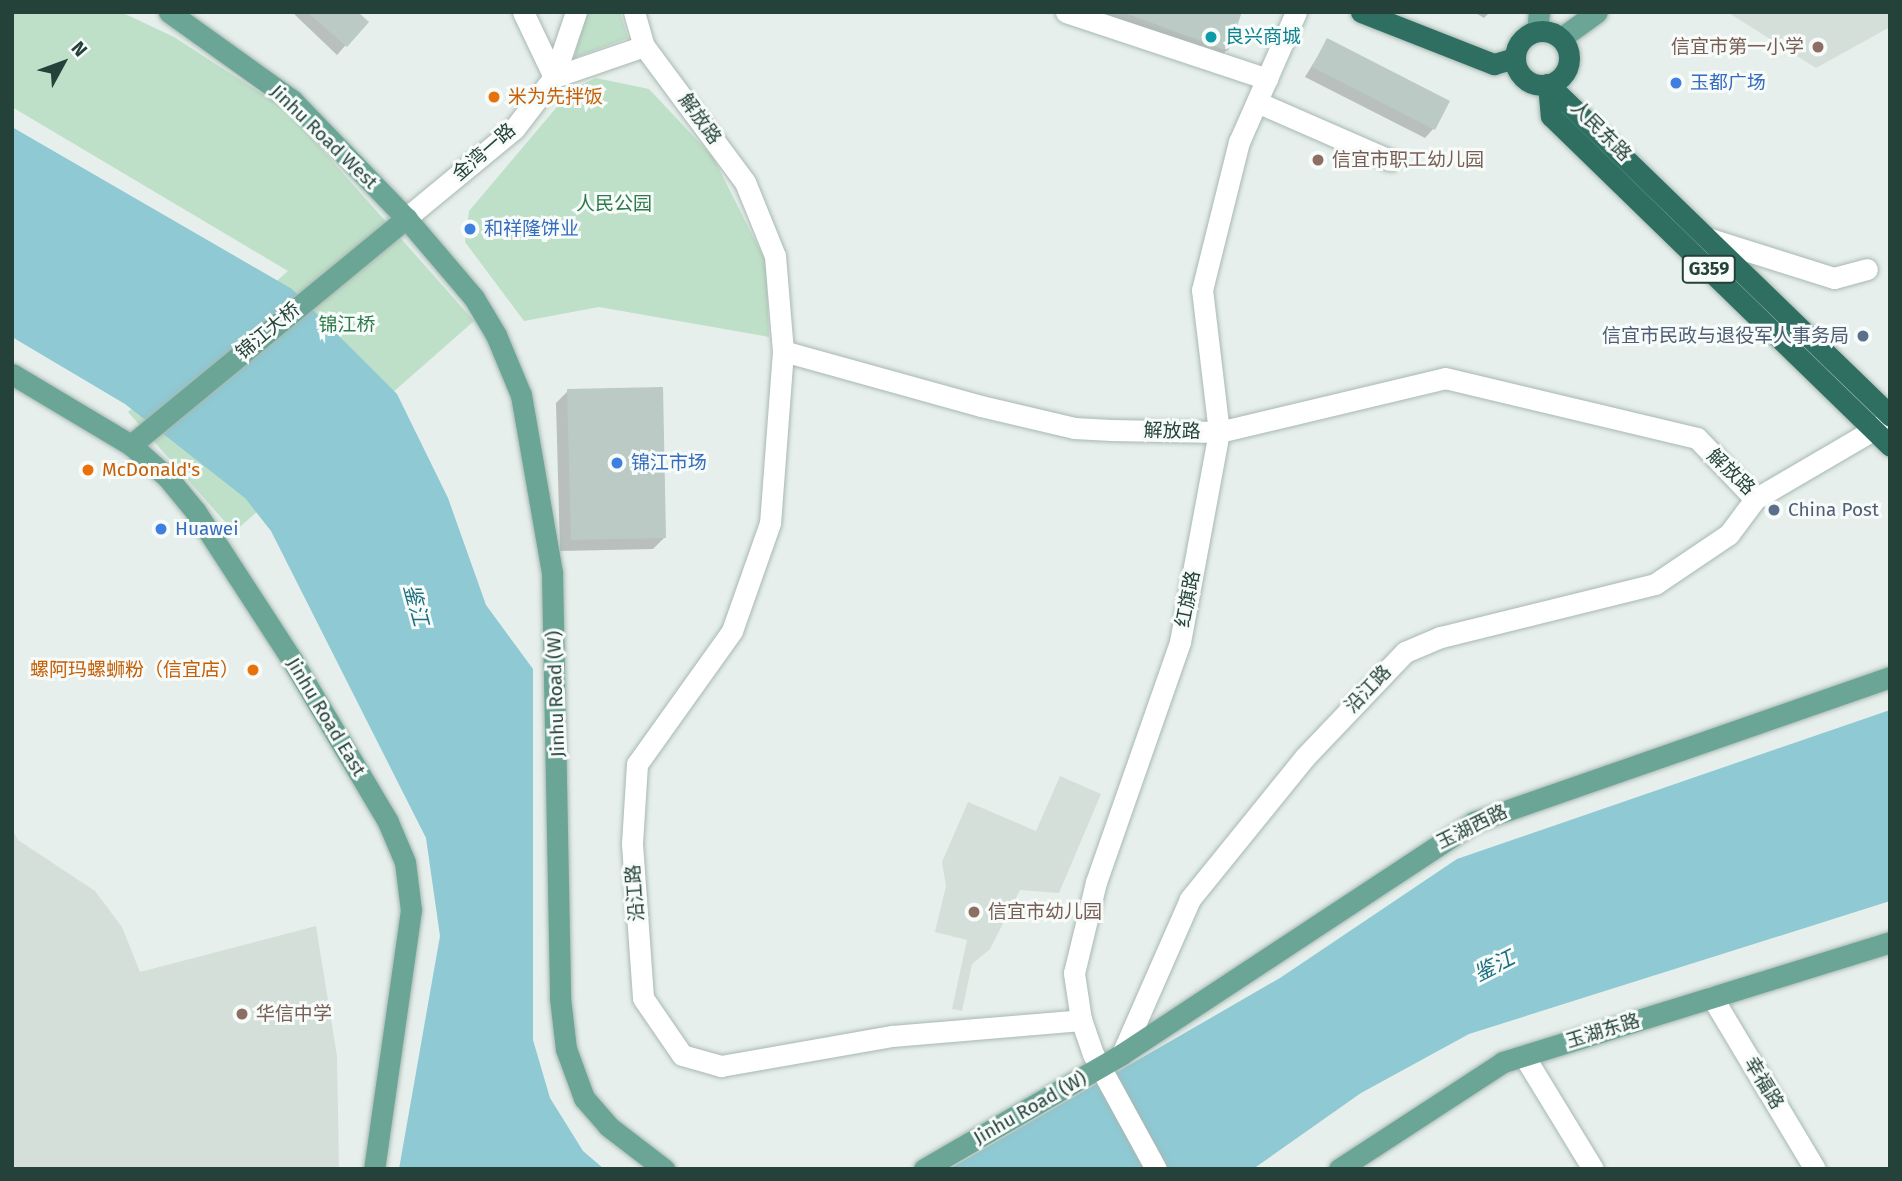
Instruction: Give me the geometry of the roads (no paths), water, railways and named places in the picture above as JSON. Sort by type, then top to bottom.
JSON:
[{"type":"highway","points":[[1361,12],[1493,64],[1515,58]]},
{"type":"highway","points":[[1399,12],[1515,58]]},
{"type":"highway","points":[[1538,22],[1561,38],[1568,62],[1561,77],[1548,84],[1522,77],[1515,58],[1522,38],[1538,22]]},
{"type":"highway","name":"人民东路","points":[[1548,84],[1707,238],[1884,422],[1890,446]]},
{"type":"highway","name":"人民东路","points":[[1548,84],[1551,116],[1884,422]]},
{"type":"main road","points":[[1561,38],[1581,12]]},
{"type":"main road","points":[[1561,38],[1597,12]]},
{"type":"main road","name":"Jinhu Road West","points":[[178,14],[292,100],[406,218]]},
{"type":"main road","name":"锦江大桥","points":[[131,444],[406,218]]},
{"type":"main road","name":"Jinhu Road (W)","points":[[406,218],[474,298],[496,335],[521,395],[552,572],[560,998],[566,1049],[584,1098],[608,1126],[664,1169]]},
{"type":"main road","name":"Jinhu Road East","points":[[14,378],[131,444],[168,478],[196,512],[314,696],[388,822],[405,862],[411,911],[374,1169]]},
{"type":"main road","name":"玉湖西路","points":[[1100,1068],[1474,822],[1890,677]]},
{"type":"main road","name":"玉湖东路","points":[[1339,1169],[1362,1163],[1503,1062],[1890,942]]},
{"type":"main road","name":"Jinhu Road (W)","points":[[924,1169],[1100,1068]]},
{"type":"street","points":[[523,12],[554,77]]},
{"type":"street","points":[[554,77],[576,12]]},
{"type":"street","name":"解放路","points":[[634,12],[644,46],[745,182],[775,256],[783,351],[1074,428],[1219,432],[1445,378],[1697,438],[1755,499],[1884,422]]},
{"type":"street","points":[[1066,12],[1267,79]]},
{"type":"street","name":"红旗路","points":[[1156,1169],[1100,1068],[1081,1020],[1074,973],[1080,936],[1180,642],[1219,432],[1202,290],[1239,142],[1296,12]]},
{"type":"street","points":[[554,77],[644,46]]},
{"type":"street","name":"金湾一路","points":[[406,218],[514,129],[554,77]]},
{"type":"street","points":[[1256,102],[1390,160]]},
{"type":"street","points":[[1707,238],[1834,278],[1867,269]]},
{"type":"street","name":"沿江路","points":[[783,351],[770,523],[732,631],[638,764],[632,844],[643,998],[682,1055],[721,1066],[892,1037],[1081,1020]]},
{"type":"street","name":"沿江路","points":[[1122,1054],[1190,899],[1304,758],[1405,652],[1441,637],[1655,584],[1729,534],[1755,499]]},
{"type":"street","name":"幸福路","points":[[1712,997],[1815,1169]]},
{"type":"street","points":[[1524,1056],[1593,1169]]},
{"type":"water","name":"鉴江","points":[[12,127],[292,289],[397,394],[448,498],[486,605],[533,669],[533,1040],[550,1098],[583,1151],[604,1169],[399,1169],[440,936],[426,838],[271,531],[245,498],[125,404],[12,337]]},
{"type":"water","name":"鉴江","points":[[1890,710],[1890,901],[1469,1034],[1361,1093],[1253,1169],[949,1169],[1280,978],[1457,859]]},
{"type":"place","name":"良兴商城","points":[[1211,37]]},
{"type":"place","name":"信宜市第一小学","points":[[1818,47]]},
{"type":"place","name":"玉都广场","points":[[1676,83]]},
{"type":"place","name":"米为先拌饭","points":[[494,97]]},
{"type":"place","name":"信宜市职工幼儿园","points":[[1318,160]]},
{"type":"place","name":"和祥隆饼业","points":[[470,229]]},
{"type":"place","name":"信宜市民政与退役军人事务局","points":[[1863,336]]},
{"type":"place","name":"锦江市场","points":[[617,463]]},
{"type":"place","name":"McDonald's","points":[[88,470]]},
{"type":"place","name":"China Post","points":[[1774,510]]},
{"type":"place","name":"Huawei","points":[[161,529]]},
{"type":"place","name":"螺阿玛螺蛳粉（信宜店）","points":[[253,670]]},
{"type":"place","name":"信宜市幼儿园","points":[[974,912]]},
{"type":"place","name":"华信中学","points":[[242,1014]]},
{"type":"park label","name":"人民公园","points":[[614,204]]},
{"type":"park label","name":"锦江桥","points":[[347,325]]}]
